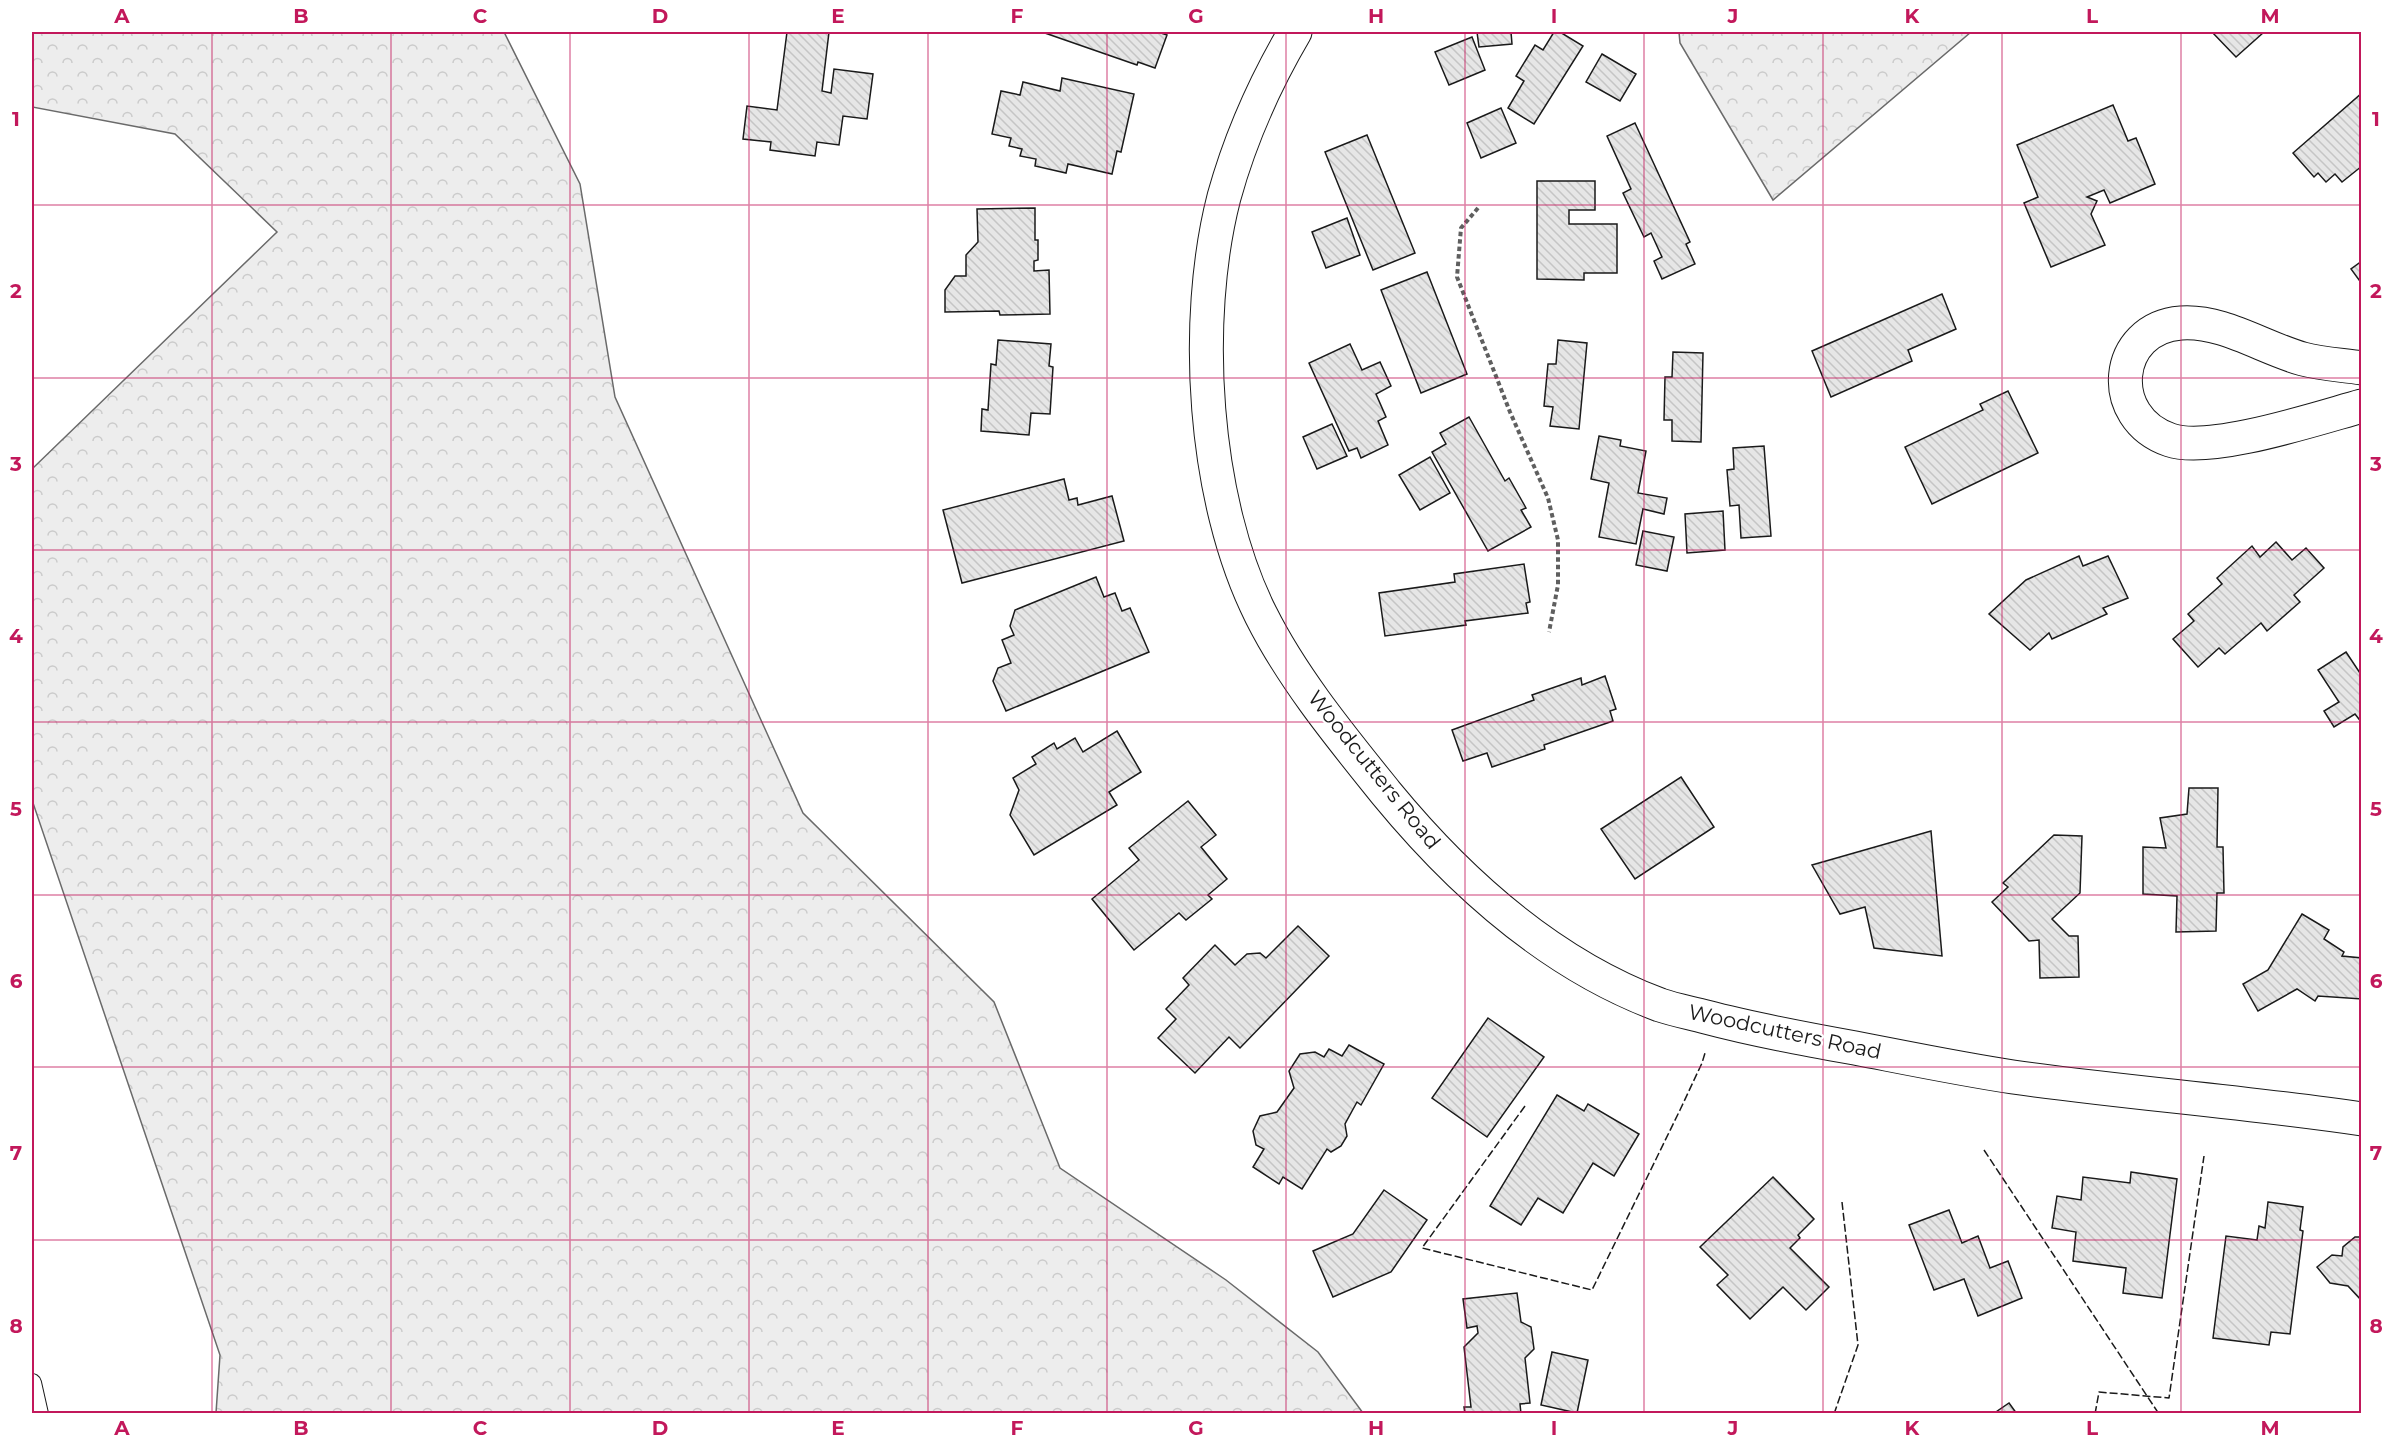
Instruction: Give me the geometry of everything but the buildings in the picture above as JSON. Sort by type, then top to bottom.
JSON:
[{"type":"street","name":"Woodcutters Road","points":[[1294,32],[1243,139],[1223,200],[1208,313],[1209,405],[1215,461],[1241,568],[1261,615],[1282,652],[1330,722],[1420,833],[1472,884],[1529,934],[1592,974],[1662,1006],[1746,1028],[2011,1076],[2361,1119]]},
{"type":"street","points":[[2361,368],[2304,359],[2213,326],[2180,323],[2163,326],[2147,335],[2135,347],[2128,363],[2125,380],[2127,401],[2137,418],[2152,432],[2171,441],[2189,443],[2212,443],[2276,429],[2361,406]]},
{"type":"lane","points":[[32,1383],[39,1413]]},
{"type":"path","points":[[1478,208],[1461,228],[1456,277],[1514,422],[1548,498],[1558,540],[1558,585],[1549,632]]},
{"type":"green space","points":[[32,32],[504,32],[580,184],[615,397],[803,813],[994,1002],[1060,1168],[1226,1280],[1318,1352],[1363,1413],[216,1413],[220,1355],[32,800],[32,469],[277,232],[175,134],[32,107]]},
{"type":"green space","points":[[1679,32],[1971,32],[1773,200],[1680,43]]},
{"type":"fence","points":[[1525,1106],[1422,1248],[1592,1290],[1680,1110],[1705,1053]]},
{"type":"fence","points":[[1984,1150],[2159,1414]]},
{"type":"fence","points":[[2095,1414],[2099,1392],[2169,1398],[2204,1156]]},
{"type":"fence","points":[[1834,1414],[1858,1345],[1842,1202]]}]
